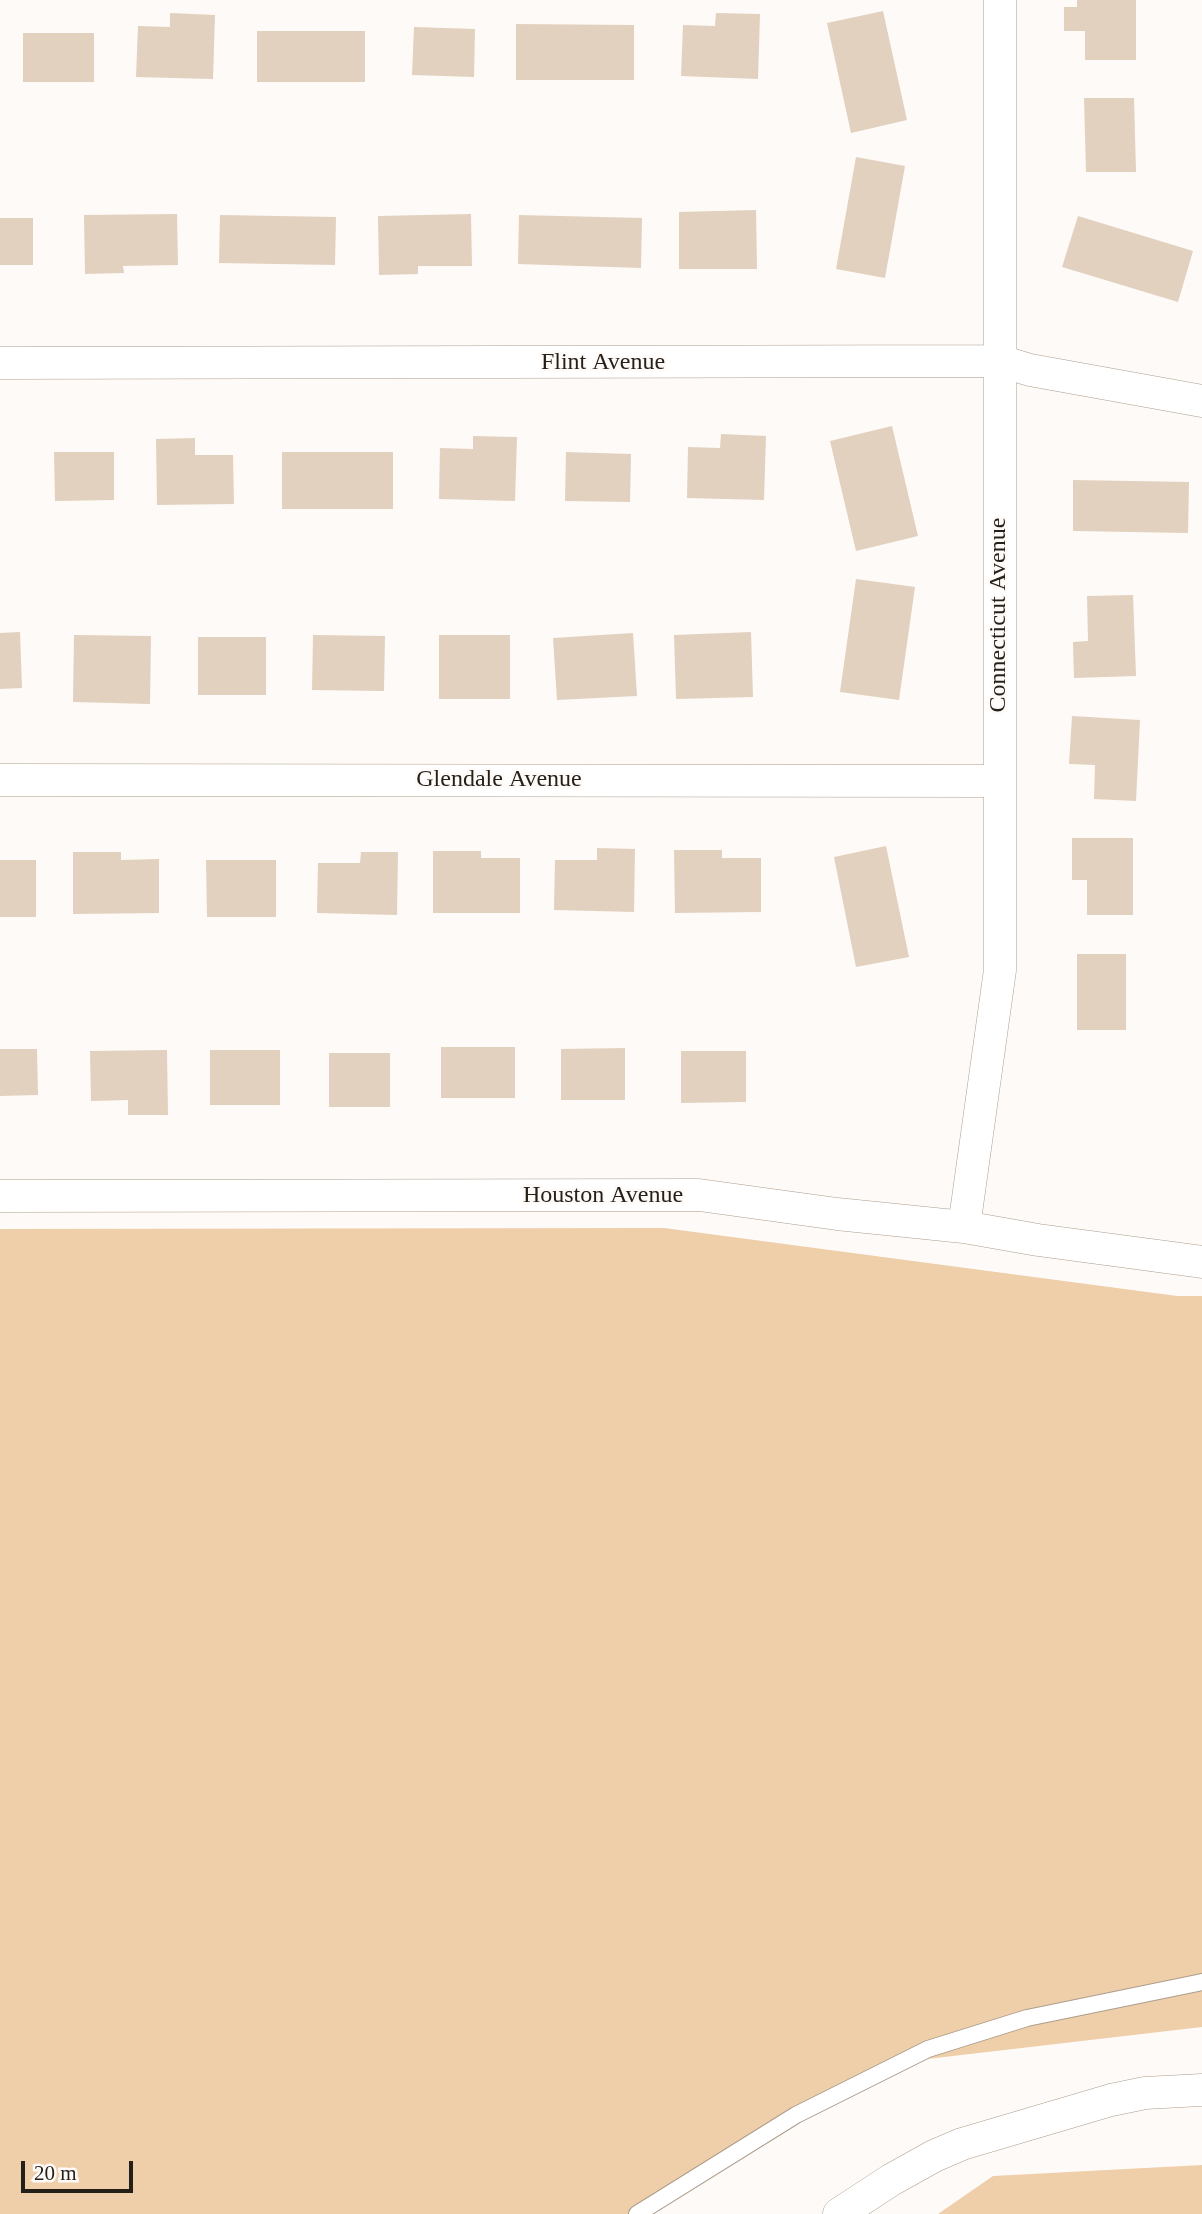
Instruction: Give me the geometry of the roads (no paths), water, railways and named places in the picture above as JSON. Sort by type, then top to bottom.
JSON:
[{"type":"street","name":"Connecticut Avenue","points":[[964,1227],[1000,970],[1000,0]]},
{"type":"street","name":"Flint Avenue","points":[[0,363],[1000,361],[1030,370],[1202,401]]},
{"type":"street","name":"Glendale Avenue","points":[[0,780],[999,781]]},
{"type":"street","name":"Houston Avenue","points":[[0,1196],[699,1195],[837,1214],[964,1227],[1202,1262]]},
{"type":"street","points":[[839,2214],[891,2180],[962,2144],[1111,2100],[1144,2093],[1202,2090]]},
{"type":"lane","points":[[636,2214],[796,2115],[928,2049],[1027,2018],[1202,1982]]}]
